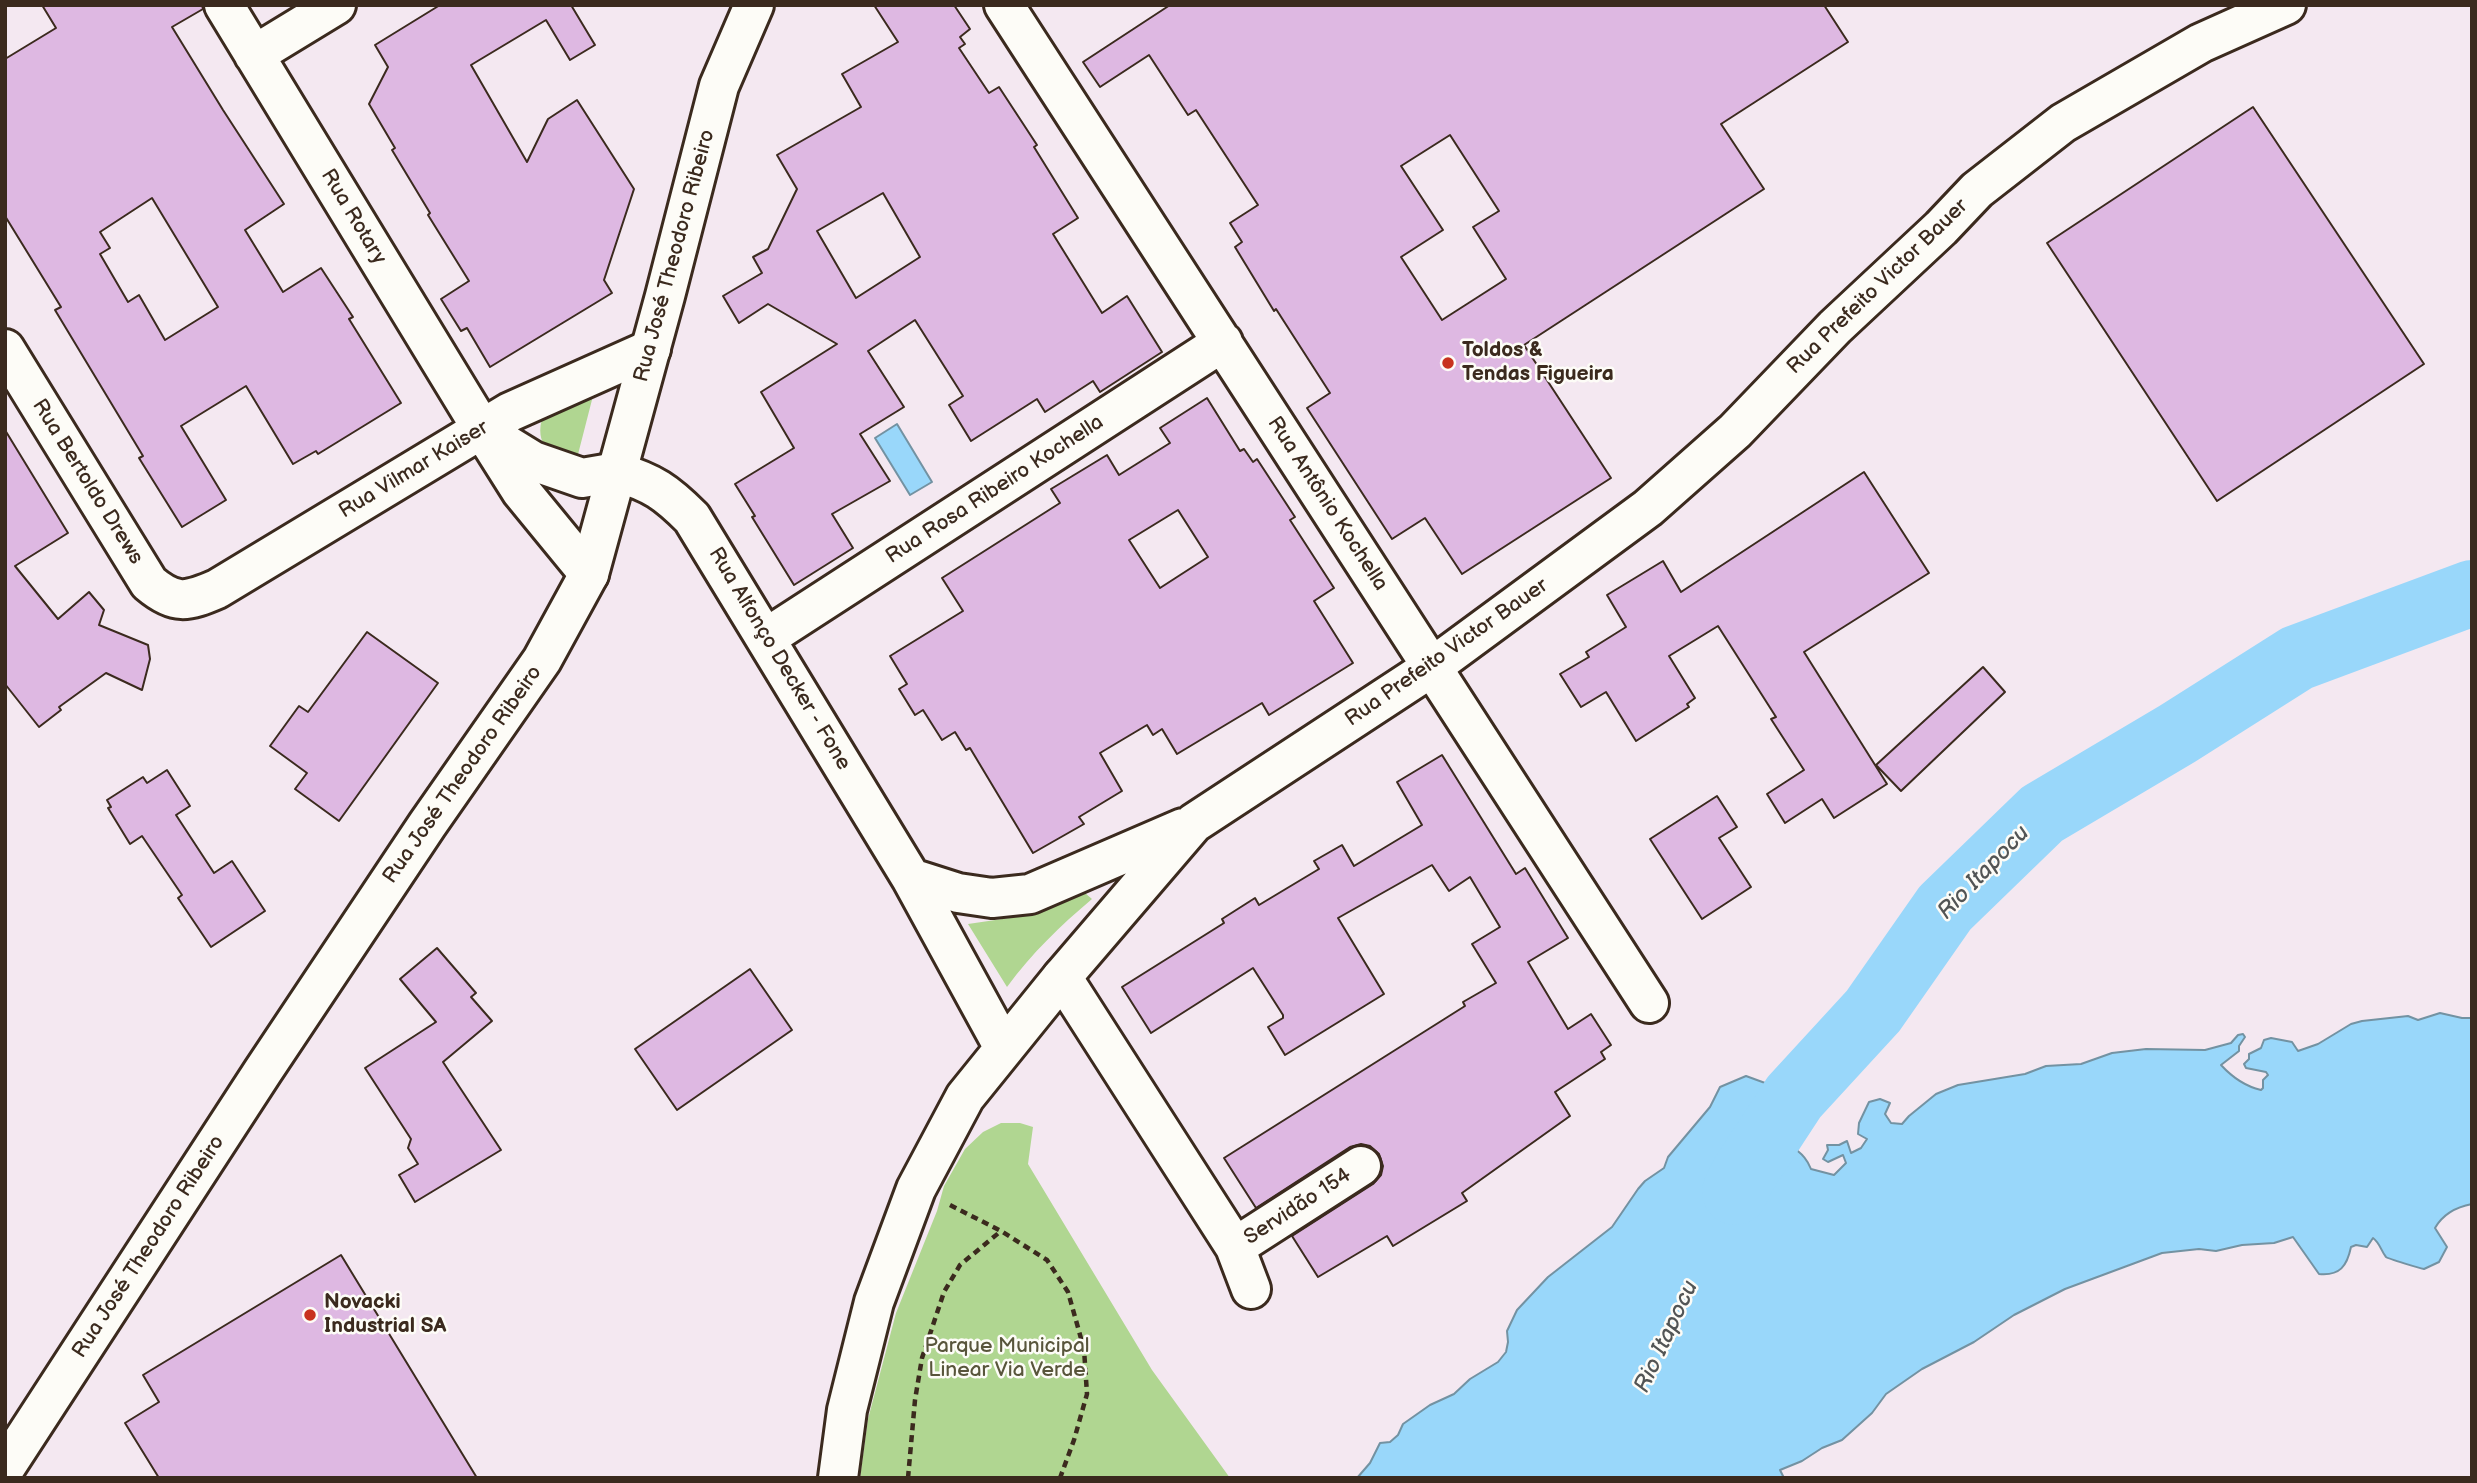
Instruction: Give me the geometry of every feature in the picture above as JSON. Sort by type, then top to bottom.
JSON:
[{"type":"street","name":"Rua Rotary","points":[[224,5],[521,491],[589,574]]},
{"type":"street","points":[[254,55],[336,5]]},
{"type":"street","name":"Rua José Theodoro Ribeiro","points":[[5,1468],[263,1071],[427,825],[542,660],[589,574],[719,86],[754,5]]},
{"type":"street","name":"Rua Antônio Kochella","points":[[1004,5],[1649,1003]]},
{"type":"street","name":"Rua Prefeito Victor Bauer","points":[[838,1478],[847,1410],[874,1302],[916,1189],[965,1097],[1062,977],[1194,823],[1432,667],[1648,508],[1735,431],[1835,327],[1941,228],[1977,190],[2063,122],[2201,43],[2286,5]]},
{"type":"street","name":"Rua Rosa Ribeiro Kochella","points":[[766,638],[1223,342]]},
{"type":"street","name":"Rua Bertoldo Drews","points":[[5,349],[149,583],[164,596],[182,601]]},
{"type":"street","name":"Rua Vilmar Kaiser","points":[[182,601],[217,589],[510,412],[651,349]]},
{"type":"street","name":"Rua Rotary","points":[[482,429],[533,461],[582,478],[617,472]]},
{"type":"street","name":"Rua Alfonço Decker - Fone","points":[[617,472],[641,479],[667,493],[692,518],[911,878],[1004,1048]]},
{"type":"street","points":[[911,878],[958,893],[992,898],[1030,894],[1194,823]]},
{"type":"street","points":[[1062,977],[1235,1247],[1251,1289]]},
{"type":"street","name":"Servidão 154","points":[[1235,1247],[1361,1167]]},
{"type":"path","points":[[946,1203],[1001,1231],[1047,1260],[1068,1292],[1084,1349],[1087,1394],[1060,1478]]},
{"type":"path","points":[[908,1478],[911,1433],[922,1358],[944,1292],[960,1265],[1001,1231]]},
{"type":"green space","points":[[595,388],[574,470],[546,448],[541,435],[543,415]]},
{"type":"green space","points":[[1085,893],[1092,899],[1047,940],[1007,987],[968,924],[1040,910]]},
{"type":"green space","name":"Parque Municipal Linear Via Verde","points":[[1001,1123],[1020,1123],[1033,1127],[1028,1164],[1152,1370],[1230,1478],[860,1478],[868,1419],[896,1313],[937,1211],[944,1186],[965,1149],[983,1132]]},
{"type":"water","points":[[897,424],[932,482],[910,495],[875,438]]},
{"type":"water","points":[[2440,1013],[2472,1018],[2472,1204],[2450,1212],[2438,1223],[2435,1228],[2447,1247],[2439,1262],[2424,1269],[2386,1257],[2373,1238],[2367,1247],[2351,1247],[2345,1264],[2337,1271],[2326,1274],[2319,1274],[2293,1237],[2274,1243],[2242,1245],[2216,1251],[2199,1249],[2162,1253],[2065,1289],[2014,1315],[1974,1342],[1922,1369],[1886,1394],[1872,1413],[1842,1440],[1780,1470],[1784,1478],[1357,1478],[1370,1463],[1380,1443],[1390,1442],[1398,1435],[1403,1424],[1430,1405],[1454,1394],[1470,1379],[1498,1362],[1506,1352],[1507,1331],[1517,1310],[1548,1277],[1612,1227],[1645,1181],[1664,1168],[1668,1157],[1710,1107],[1720,1087],[1746,1076],[1776,1087],[1786,1138],[1811,1169],[1834,1175],[1846,1163],[1843,1155],[1828,1162],[1823,1159],[1828,1150],[1827,1145],[1839,1145],[1847,1141],[1851,1153],[1861,1148],[1867,1139],[1858,1134],[1859,1123],[1869,1102],[1880,1099],[1890,1103],[1885,1114],[1891,1123],[1902,1124],[1936,1094],[1958,1085],[2025,1074],[2046,1066],[2081,1064],[2112,1053],[2146,1049],[2205,1050],[2231,1043],[2238,1035],[2243,1034],[2245,1037],[2239,1051],[2221,1065],[2239,1080],[2261,1090],[2263,1080],[2268,1075],[2266,1072],[2246,1068],[2244,1064],[2249,1059],[2249,1054],[2261,1048],[2264,1040],[2271,1038],[2292,1042],[2298,1051],[2318,1044],[2351,1024],[2362,1021],[2408,1016],[2418,1020]]},
{"type":"building","points":[[42,5],[202,5],[203,9],[172,27],[284,204],[245,230],[283,292],[321,268],[353,317],[349,319],[401,403],[318,454],[316,451],[293,464],[246,386],[181,426],[226,500],[182,527],[139,458],[143,456],[55,310],[61,307],[5,216],[5,59],[56,28]],"holes":[[[152,198],[218,307],[165,340],[139,295],[128,302],[100,254],[110,248],[100,232]]]},
{"type":"building","points":[[440,5],[571,5],[595,45],[570,60],[546,20],[471,65],[527,162],[548,119],[577,100],[634,189],[604,280],[612,293],[490,367],[467,328],[461,331],[441,299],[469,281],[428,215],[430,213],[392,150],[395,148],[369,104],[388,67],[375,45]]},
{"type":"building","points":[[874,5],[954,5],[970,29],[960,37],[965,44],[959,48],[989,93],[999,87],[1037,145],[1034,147],[1078,218],[1053,234],[1102,313],[1127,296],[1162,352],[1100,392],[1093,381],[1045,412],[1037,399],[971,441],[949,405],[963,396],[915,320],[868,351],[904,407],[860,434],[890,481],[832,514],[853,548],[794,585],[735,484],[794,448],[761,392],[837,344],[768,304],[739,323],[723,296],[762,273],[753,257],[768,249],[797,189],[777,155],[861,107],[842,74],[898,42]],"holes":[[[883,193],[920,257],[856,298],[817,231]]]},
{"type":"building","points":[[1170,5],[1824,5],[1848,42],[1721,124],[1764,189],[1524,345],[1611,478],[1462,574],[1425,518],[1392,539],[1307,408],[1330,393],[1276,309],[1274,311],[1235,247],[1242,242],[1230,223],[1258,205],[1196,110],[1188,115],[1149,55],[1100,87],[1083,62]],"holes":[[[1450,135],[1499,211],[1473,227],[1506,279],[1442,320],[1401,257],[1443,230],[1401,166]]]},
{"type":"building","points":[[2253,107],[2424,364],[2217,501],[2047,243]]},
{"type":"building","points":[[1207,398],[1240,451],[1244,449],[1253,462],[1257,459],[1295,517],[1290,520],[1334,588],[1314,601],[1353,663],[1269,715],[1262,703],[1177,754],[1162,729],[1153,735],[1147,725],[1100,753],[1122,791],[1079,817],[1084,824],[1033,853],[970,748],[966,750],[955,732],[942,740],[923,710],[915,715],[899,689],[907,684],[890,656],[963,611],[942,578],[1060,503],[1051,489],[1107,455],[1119,475],[1170,443],[1160,428]],"holes":[[[1178,510],[1208,557],[1160,588],[1129,540]]]},
{"type":"building","points":[[5,430],[68,533],[15,566],[58,619],[89,592],[104,610],[99,625],[148,645],[150,659],[142,690],[106,673],[59,707],[61,710],[39,727],[5,684]]},
{"type":"building","points":[[1864,472],[1929,573],[1804,652],[1887,784],[1834,818],[1822,799],[1785,823],[1767,794],[1804,770],[1771,719],[1776,717],[1718,626],[1669,656],[1695,698],[1687,704],[1689,707],[1636,741],[1606,692],[1581,707],[1560,674],[1589,657],[1586,652],[1626,627],[1607,595],[1663,561],[1681,592]]},
{"type":"building","points":[[367,632],[438,683],[339,821],[295,789],[307,773],[270,746],[299,706],[308,712]]},
{"type":"building","points":[[1983,667],[2005,692],[1901,791],[1876,765]]},
{"type":"building","points":[[1442,755],[1516,874],[1525,868],[1568,938],[1528,962],[1568,1029],[1591,1014],[1611,1045],[1601,1052],[1605,1059],[1555,1092],[1570,1116],[1462,1193],[1467,1201],[1393,1246],[1387,1236],[1318,1277],[1292,1236],[1373,1184],[1381,1175],[1383,1166],[1379,1154],[1370,1146],[1361,1144],[1350,1147],[1256,1208],[1224,1158],[1465,1006],[1463,1002],[1496,983],[1472,944],[1500,927],[1470,877],[1449,891],[1432,865],[1338,918],[1384,994],[1285,1055],[1268,1027],[1283,1018],[1283,1015],[1253,968],[1151,1033],[1122,987],[1224,923],[1222,919],[1255,898],[1259,905],[1319,869],[1314,861],[1342,845],[1354,866],[1422,825],[1397,782]]},
{"type":"building","points":[[167,770],[190,806],[176,815],[214,873],[232,861],[265,911],[211,947],[178,898],[182,895],[142,836],[130,844],[108,808],[111,807],[107,800],[143,777],[147,783]]},
{"type":"building","points":[[1717,796],[1737,827],[1719,838],[1751,887],[1702,919],[1650,839]]},
{"type":"building","points":[[437,948],[476,993],[471,997],[492,1021],[443,1062],[501,1150],[415,1202],[399,1175],[418,1164],[408,1148],[411,1139],[365,1068],[436,1022],[400,979]]},
{"type":"building","points":[[750,969],[792,1030],[677,1110],[635,1049]]},
{"type":"building","name":"Novacki Industrial SA","points":[[341,1255],[477,1478],[159,1478],[125,1423],[159,1402],[143,1375]]},
{"type":"waterway","name":"Rio Itapocu","points":[[1735,1192],[1743,1175],[1794,1097],[1873,1011],[1945,908],[2042,814],[2177,734],[2297,658],[2472,593]]},
{"type":"place","name":"Toldos & Tendas Figueira","points":[[1448,363]]},
{"type":"place","name":"Novacki Industrial SA","points":[[310,1315]]}]
